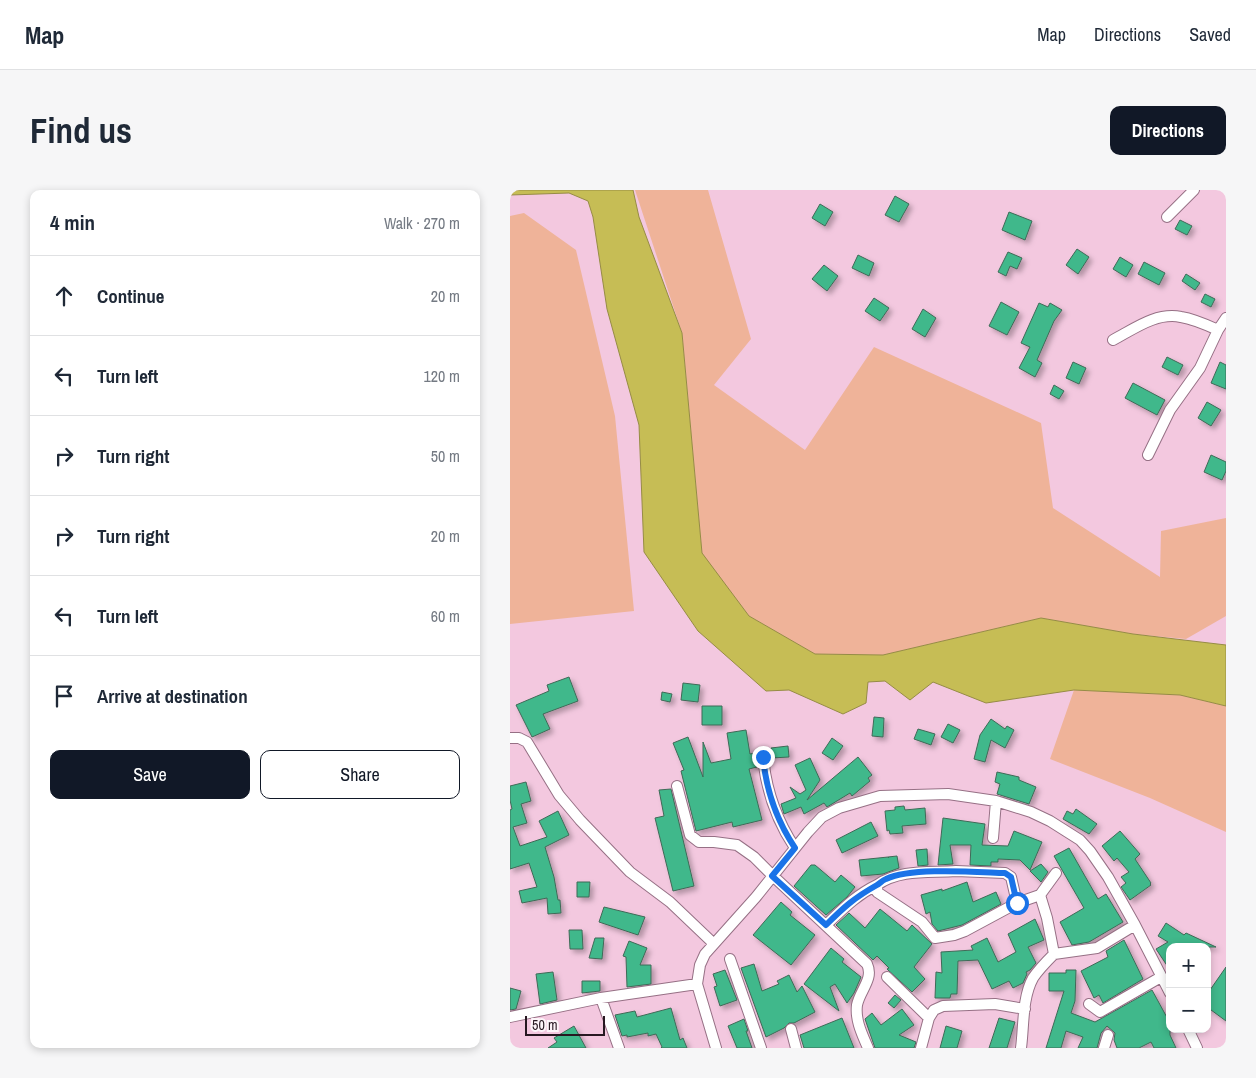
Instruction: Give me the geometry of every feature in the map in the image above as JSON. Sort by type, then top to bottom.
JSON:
[{"type":"street","points":[[1167,217],[1194,190]]},
{"type":"street","points":[[1113,340],[1156,318],[1169,316],[1183,317],[1218,330]]},
{"type":"street","points":[[1148,455],[1170,410],[1200,368],[1218,330],[1226,318]]},
{"type":"street","points":[[510,738],[519,738],[527,742],[559,795],[580,820],[630,872],[670,902],[713,943]]},
{"type":"street","points":[[763,757],[765,776],[776,812],[795,848]]},
{"type":"street","points":[[678,786],[690,835],[699,842],[737,845],[754,857],[867,964],[870,975],[857,1004],[857,1018],[868,1048]]},
{"type":"street","points":[[716,1048],[697,984],[700,965],[705,954],[756,897],[822,817],[839,808],[880,796],[948,794],[996,801],[1043,818],[1080,840],[1108,877],[1167,988]]},
{"type":"street","points":[[993,838],[996,801]]},
{"type":"street","points":[[826,925],[851,900],[866,890],[886,879],[904,874],[1005,873],[1011,877],[1017,903]]},
{"type":"street","points":[[877,885],[877,892],[922,922],[935,938],[965,931],[1017,903],[1040,895],[1056,873]]},
{"type":"street","points":[[1040,895],[1047,918],[1054,954]]},
{"type":"street","points":[[1021,1048],[1027,992],[1033,978],[1044,964],[1054,954],[1097,948],[1135,926]]},
{"type":"street","points":[[730,959],[761,1048]]},
{"type":"street","points":[[887,976],[929,1018]]},
{"type":"street","points":[[1088,1004],[1100,1012],[1161,977]]},
{"type":"street","points":[[510,1017],[601,998],[697,984]]},
{"type":"street","points":[[601,998],[619,1048]]},
{"type":"street","points":[[921,1048],[929,1018],[934,1010],[943,1006],[995,1004],[1025,1009]]},
{"type":"street","points":[[790,1030],[796,1048]]},
{"type":"street","points":[[1190,1033],[1197,1048]]},
{"type":"street","points":[[1104,1048],[1108,1036]]},
{"type":"shaded area","points":[[510,190],[633,190],[639,217],[682,333],[702,553],[749,616],[815,654],[883,655],[1041,618],[1133,634],[1226,645],[1226,706],[1180,695],[1074,690],[986,703],[933,682],[910,700],[885,681],[868,682],[866,703],[843,714],[789,690],[766,691],[698,631],[644,552],[639,425],[607,309],[593,217],[588,201],[569,193],[510,195]]},
{"type":"shaded area","points":[[635,190],[708,190],[751,339],[714,385],[805,450],[874,347],[1041,423],[1053,508],[1160,577],[1161,531],[1226,518],[1226,616],[1186,639],[1133,634],[1041,618],[883,655],[815,654],[749,616],[702,554],[682,333]]},
{"type":"shaded area","points":[[524,213],[576,250],[615,416],[634,611],[510,624],[510,216]]},
{"type":"shaded area","points":[[1074,690],[1180,695],[1226,706],[1226,832],[1150,798],[1050,759]]},
{"type":"building","points":[[895,196],[909,204],[899,222],[885,215]]},
{"type":"building","points":[[820,204],[833,212],[825,226],[812,218]]},
{"type":"building","points":[[1009,212],[1032,221],[1025,240],[1002,230]]},
{"type":"building","points":[[1180,220],[1192,226],[1187,235],[1175,229]]},
{"type":"building","points":[[1077,249],[1089,257],[1078,274],[1066,265]]},
{"type":"building","points":[[1008,252],[1022,258],[1017,269],[1010,266],[1006,276],[998,272]]},
{"type":"building","points":[[858,255],[874,263],[869,276],[852,268]]},
{"type":"building","points":[[1120,257],[1133,265],[1126,277],[1113,269]]},
{"type":"building","points":[[1144,262],[1165,273],[1159,285],[1138,274]]},
{"type":"building","points":[[824,265],[838,276],[827,291],[812,279]]},
{"type":"building","points":[[1186,274],[1200,283],[1195,290],[1182,281]]},
{"type":"building","points":[[1205,294],[1215,299],[1211,307],[1201,302]]},
{"type":"building","points":[[874,298],[889,308],[880,321],[865,311]]},
{"type":"building","points":[[1001,302],[1019,312],[1007,335],[989,326]]},
{"type":"building","points":[[1039,303],[1048,307],[1050,303],[1062,310],[1054,321],[1037,360],[1042,363],[1035,377],[1019,368],[1030,347],[1021,343]]},
{"type":"building","points":[[923,309],[936,318],[925,337],[912,329]]},
{"type":"building","points":[[1167,357],[1183,365],[1178,375],[1162,367]]},
{"type":"building","points":[[1073,362],[1086,368],[1079,384],[1066,378]]},
{"type":"building","points":[[1220,362],[1226,365],[1226,389],[1211,383]]},
{"type":"building","points":[[1133,383],[1165,400],[1157,415],[1125,398]]},
{"type":"building","points":[[1054,385],[1064,391],[1059,399],[1050,394]]},
{"type":"building","points":[[1207,402],[1221,410],[1211,426],[1198,418]]},
{"type":"building","points":[[1211,455],[1226,462],[1226,471],[1222,480],[1204,472]]},
{"type":"building","points":[[569,677],[578,701],[543,714],[550,729],[532,737],[516,705],[549,691],[547,685]]},
{"type":"building","points":[[683,683],[700,685],[698,702],[681,700]]},
{"type":"building","points":[[662,692],[672,694],[670,702],[661,700]]},
{"type":"building","points":[[702,706],[722,706],[722,725],[702,725]]},
{"type":"building","points":[[874,717],[884,718],[883,737],[872,736]]},
{"type":"building","points":[[991,719],[1005,729],[1007,726],[1014,730],[1005,748],[991,740],[985,762],[974,759],[980,735]]},
{"type":"building","points":[[948,724],[960,730],[953,743],[941,737]]},
{"type":"building","points":[[918,729],[935,734],[931,745],[914,739]]},
{"type":"building","points":[[746,730],[750,754],[755,753],[757,767],[749,769],[762,820],[733,827],[732,822],[696,831],[681,771],[684,770],[673,743],[688,737],[703,777],[703,742],[711,763],[731,759],[727,733]]},
{"type":"building","points":[[832,738],[843,746],[833,760],[822,753]]},
{"type":"building","points":[[788,746],[789,757],[772,758],[771,748]]},
{"type":"building","points":[[858,757],[872,775],[868,778],[870,781],[852,796],[850,793],[827,807],[824,803],[804,814],[801,807],[784,814],[781,804],[796,798],[790,787],[800,794],[806,790],[795,765],[810,758],[820,780],[807,800]]},
{"type":"building","points":[[997,772],[1019,777],[1019,780],[1036,787],[1029,804],[997,794],[1000,784],[995,782]]},
{"type":"building","points":[[526,782],[531,801],[521,804],[527,823],[513,827],[520,846],[547,837],[539,821],[558,811],[569,835],[545,847],[554,877],[558,900],[560,900],[561,913],[548,914],[547,898],[522,903],[519,891],[537,887],[529,863],[510,869],[510,810],[512,809],[510,786]]},
{"type":"building","points":[[671,789],[694,886],[673,891],[655,818],[664,816],[659,790]]},
{"type":"building","points":[[904,806],[905,810],[925,808],[926,824],[902,826],[903,833],[890,834],[889,830],[887,831],[885,811],[895,810],[895,807]]},
{"type":"building","points":[[1076,809],[1097,824],[1089,834],[1063,819],[1067,811],[1073,814]]},
{"type":"building","points":[[943,818],[985,824],[982,845],[1008,846],[1014,831],[1042,842],[1030,870],[1020,860],[998,859],[998,862],[991,862],[991,866],[970,865],[971,845],[950,845],[953,864],[938,865]]},
{"type":"building","points":[[871,822],[878,836],[842,853],[836,840]]},
{"type":"building","points":[[1120,831],[1140,854],[1135,859],[1151,883],[1151,885],[1130,900],[1121,887],[1126,883],[1121,877],[1129,872],[1117,858],[1114,861],[1102,846]]},
{"type":"building","points":[[1069,848],[1098,899],[1106,894],[1123,922],[1089,942],[1072,945],[1060,922],[1084,908],[1054,856]]},
{"type":"building","points":[[927,849],[928,865],[918,866],[916,850]]},
{"type":"building","points":[[897,856],[899,868],[883,874],[861,876],[859,860]]},
{"type":"building","points":[[1041,864],[1048,872],[1041,882],[1030,871]]},
{"type":"building","points":[[811,865],[815,865],[835,882],[841,875],[855,887],[847,897],[826,915],[794,886]]},
{"type":"building","points":[[577,882],[590,882],[589,897],[577,897]]},
{"type":"building","points":[[967,882],[973,902],[996,892],[1001,904],[962,925],[938,931],[932,924],[930,912],[926,914],[921,895],[942,889],[942,891]]},
{"type":"building","points":[[781,902],[792,912],[790,915],[815,935],[791,965],[753,935]]},
{"type":"building","points":[[604,907],[645,917],[638,935],[599,922]]},
{"type":"building","points":[[880,909],[907,931],[912,925],[932,944],[914,967],[925,979],[912,992],[887,969],[889,968],[877,956],[873,960],[836,925],[849,913],[865,928]]},
{"type":"building","points":[[1035,919],[1044,940],[1028,947],[1036,963],[1026,972],[1023,983],[1013,988],[1009,981],[992,989],[978,960],[958,961],[957,994],[951,994],[950,998],[935,998],[936,972],[942,973],[941,952],[973,950],[971,946],[987,938],[998,962],[1016,952],[1008,934]]},
{"type":"building","points":[[1166,923],[1184,935],[1186,933],[1207,943],[1166,943],[1168,942],[1158,936]]},
{"type":"building","points":[[569,930],[582,930],[583,949],[570,949]]},
{"type":"building","points":[[595,938],[604,938],[602,959],[589,958]]},
{"type":"building","points":[[1124,940],[1143,979],[1103,1003],[1099,995],[1094,998],[1081,971],[1108,957],[1106,951]]},
{"type":"building","points":[[629,941],[647,948],[640,965],[651,965],[651,984],[627,987],[626,957],[623,956]]},
{"type":"building","points":[[1166,943],[1166,964],[1156,949]]},
{"type":"building","points":[[831,948],[844,959],[842,962],[861,977],[847,1003],[835,984],[830,987],[839,1011],[804,984]]},
{"type":"building","points":[[754,964],[762,991],[779,984],[777,981],[789,975],[797,992],[802,986],[815,1012],[794,1023],[789,1023],[784,1028],[766,1037],[741,968]]},
{"type":"building","points":[[1226,967],[1226,1021],[1211,1010],[1211,989]]},
{"type":"building","points":[[725,970],[737,1000],[720,1006],[714,987],[717,986],[713,974]]},
{"type":"building","points":[[1066,970],[1076,970],[1075,1001],[1071,1013],[1095,1022],[1152,990],[1166,1016],[1166,1033],[1170,1033],[1176,1048],[1154,1048],[1151,1042],[1139,1048],[1117,1048],[1114,1040],[1115,1033],[1107,1026],[1101,1033],[1097,1048],[1078,1048],[1083,1037],[1066,1031],[1061,1048],[1046,1048],[1064,991],[1049,991],[1049,973],[1066,973]]},
{"type":"building","points":[[553,972],[557,1000],[540,1004],[536,974]]},
{"type":"building","points":[[582,981],[600,981],[600,991],[582,993]]},
{"type":"building","points":[[510,988],[521,991],[516,1009],[510,1010]]},
{"type":"building","points":[[895,995],[901,1000],[894,1008],[888,1003]]},
{"type":"building","points":[[671,1008],[680,1040],[683,1038],[687,1048],[661,1048],[656,1034],[648,1036],[648,1033],[627,1037],[627,1035],[622,1036],[615,1015],[635,1011],[637,1017]]},
{"type":"building","points":[[902,1009],[914,1025],[899,1035],[916,1042],[914,1048],[875,1048],[865,1019],[872,1013],[881,1025]]},
{"type":"building","points":[[842,1018],[854,1048],[804,1048],[800,1035]]},
{"type":"building","points":[[999,1018],[1015,1022],[1007,1048],[989,1048]]},
{"type":"building","points":[[744,1019],[752,1048],[737,1048],[728,1026]]},
{"type":"building","points":[[574,1026],[586,1048],[548,1048],[557,1042],[554,1038]]},
{"type":"building","points":[[946,1026],[962,1031],[957,1048],[940,1048]]},
{"type":"route","points":[[763,757],[765,776],[776,812],[795,848],[772,876],[826,925],[851,900],[866,890],[886,879],[904,874],[1005,873],[1011,877],[1017,903]]}]
